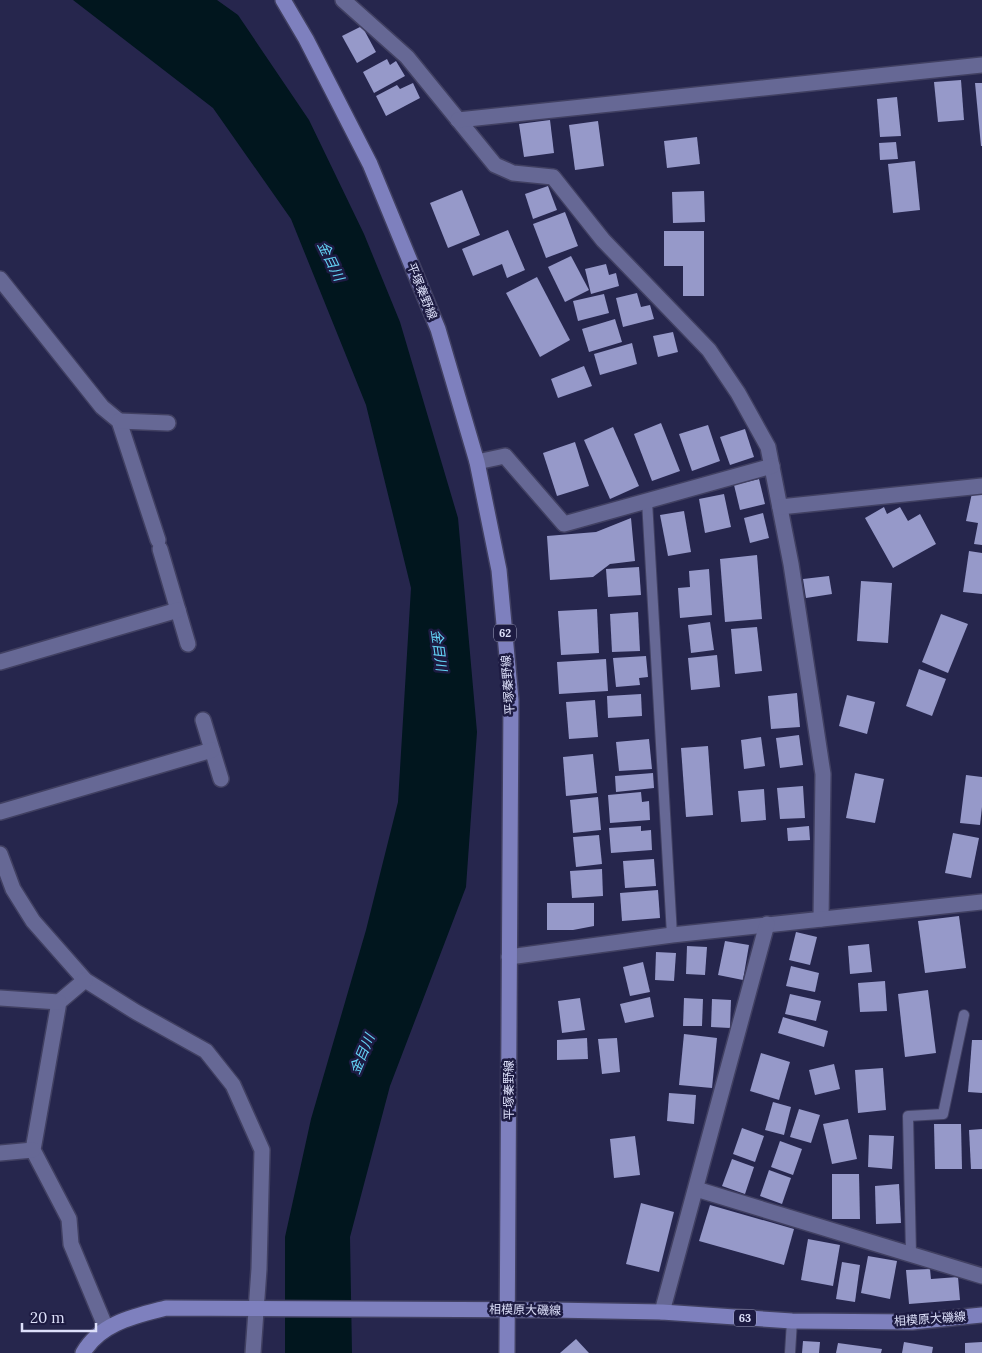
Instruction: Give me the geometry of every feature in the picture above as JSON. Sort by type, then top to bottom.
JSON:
[{"type":"main road","name":"平塚秦野線","points":[[283,0],[306,39],[370,164],[438,329],[477,462],[498,570],[511,700],[507,1353]]},
{"type":"main road","name":"相模原大磯線","points":[[82,1353],[88,1344],[106,1328],[129,1317],[166,1308],[507,1309],[662,1312],[792,1321],[912,1322],[982,1315]]},
{"type":"street","points":[[343,0],[406,57],[495,165],[513,173],[553,177],[604,240],[708,350],[738,393],[768,447],[791,564],[823,774],[821,919]]},
{"type":"street","points":[[458,120],[982,65]]},
{"type":"street","points":[[0,279],[102,407],[119,420],[168,423]]},
{"type":"street","points":[[119,420],[159,544],[188,644]]},
{"type":"street","points":[[477,462],[505,456],[564,524],[772,466]]},
{"type":"street","points":[[780,508],[982,486]]},
{"type":"street","points":[[0,662],[178,610]]},
{"type":"street","points":[[203,720],[221,779]]},
{"type":"street","points":[[0,812],[212,750]]},
{"type":"street","points":[[0,854],[13,889],[33,922],[85,980],[136,1012],[206,1051],[233,1085],[262,1150],[257,1308],[253,1353]]},
{"type":"street","points":[[509,958],[672,935],[982,902]]},
{"type":"street","points":[[662,1312],[767,924]]},
{"type":"street","points":[[85,980],[59,1002],[33,1150],[69,1219],[71,1244],[106,1328]]},
{"type":"street","points":[[0,998],[59,1002]]},
{"type":"street","points":[[0,1153],[33,1150]]},
{"type":"street","points":[[696,1189],[982,1276]]},
{"type":"lane","points":[[647,501],[672,935]]},
{"type":"lane","points":[[911,1254],[908,1116],[943,1114],[964,1015]]},
{"type":"lane","points":[[790,1353],[792,1321]]},
{"type":"water","name":"金目川","points":[[73,0],[217,0],[238,15],[309,120],[364,234],[400,322],[458,518],[477,732],[466,887],[390,1086],[350,1237],[352,1353],[285,1353],[285,1237],[311,1119],[366,930],[398,802],[411,588],[366,405],[291,219],[213,108]]},
{"type":"building","points":[[362,26],[376,52],[357,63],[342,36]]},
{"type":"building","points":[[387,59],[390,65],[396,61],[405,76],[374,93],[363,72]]},
{"type":"building","points":[[961,80],[964,120],[938,122],[934,82]]},
{"type":"building","points":[[413,83],[420,98],[386,116],[376,96],[397,85],[400,89]]},
{"type":"building","points":[[975,83],[982,83],[982,146],[981,146]]},
{"type":"building","points":[[897,97],[901,136],[880,137],[877,99]]},
{"type":"building","points":[[550,120],[554,153],[524,157],[519,124]]},
{"type":"building","points":[[598,121],[604,166],[575,170],[569,125]]},
{"type":"building","points":[[697,137],[700,164],[667,168],[664,141]]},
{"type":"building","points":[[896,142],[898,159],[880,160],[879,143]]},
{"type":"building","points":[[915,161],[920,210],[893,213],[888,164]]},
{"type":"building","points":[[548,186],[557,210],[533,219],[525,194]]},
{"type":"building","points":[[462,190],[480,235],[448,248],[430,203]]},
{"type":"building","points":[[704,191],[705,222],[673,223],[672,192]]},
{"type":"building","points":[[565,212],[578,246],[546,258],[533,224]]},
{"type":"building","points":[[508,230],[525,270],[507,278],[502,264],[473,276],[462,249]]},
{"type":"building","points":[[664,231],[704,231],[704,296],[683,296],[683,266],[664,266]]},
{"type":"building","points":[[571,256],[589,290],[565,302],[548,267]]},
{"type":"building","points":[[606,264],[609,275],[616,273],[619,286],[591,294],[585,269]]},
{"type":"building","points":[[537,277],[570,340],[540,357],[506,293]]},
{"type":"building","points":[[637,293],[641,307],[650,305],[654,319],[623,327],[616,298]]},
{"type":"building","points":[[604,294],[609,313],[578,321],[573,301]]},
{"type":"building","points":[[615,319],[622,342],[589,352],[582,329]]},
{"type":"building","points":[[673,332],[678,352],[658,357],[653,336]]},
{"type":"building","points":[[632,343],[637,364],[600,375],[594,354]]},
{"type":"building","points":[[584,366],[592,386],[558,398],[551,379]]},
{"type":"building","points":[[661,423],[680,471],[652,481],[634,434]]},
{"type":"building","points":[[708,425],[720,461],[692,471],[679,434]]},
{"type":"building","points":[[613,427],[639,486],[610,499],[584,440]]},
{"type":"building","points":[[745,429],[754,457],[730,465],[720,437]]},
{"type":"building","points":[[575,442],[589,486],[557,496],[543,453]]},
{"type":"building","points":[[759,479],[765,504],[740,510],[734,485]]},
{"type":"building","points":[[972,493],[982,495],[982,545],[974,544],[978,523],[966,521]]},
{"type":"building","points":[[724,494],[731,527],[705,533],[699,499]]},
{"type":"building","points":[[884,507],[887,514],[900,507],[908,521],[920,514],[936,544],[893,568],[865,518]]},
{"type":"building","points":[[684,511],[691,552],[668,556],[660,515]]},
{"type":"building","points":[[763,513],[769,538],[750,543],[744,518]]},
{"type":"building","points":[[631,518],[635,561],[610,564],[593,577],[550,580],[547,536],[596,532]]},
{"type":"building","points":[[969,551],[982,553],[982,594],[963,592]]},
{"type":"building","points":[[757,555],[762,619],[725,622],[720,559]]},
{"type":"building","points":[[639,567],[641,595],[608,597],[606,569]]},
{"type":"building","points":[[709,569],[712,615],[680,618],[678,588],[690,587],[689,571]]},
{"type":"building","points":[[829,576],[832,594],[806,598],[803,579]]},
{"type":"building","points":[[861,581],[892,583],[888,643],[857,641]]},
{"type":"building","points":[[597,609],[599,653],[561,655],[558,611]]},
{"type":"building","points":[[638,612],[640,651],[612,652],[610,614]]},
{"type":"building","points":[[941,614],[968,624],[948,673],[922,662]]},
{"type":"building","points":[[710,622],[714,650],[691,653],[688,625]]},
{"type":"building","points":[[757,627],[762,671],[735,674],[731,629]]},
{"type":"building","points":[[717,655],[720,687],[691,690],[688,658]]},
{"type":"building","points":[[646,656],[648,677],[639,678],[640,685],[616,687],[613,658]]},
{"type":"building","points":[[606,659],[608,691],[559,694],[557,662]]},
{"type":"building","points":[[919,669],[946,679],[932,716],[906,706]]},
{"type":"building","points":[[797,693],[800,727],[771,729],[768,696]]},
{"type":"building","points":[[641,694],[642,716],[608,718],[607,696]]},
{"type":"building","points":[[847,695],[875,702],[867,734],[839,726]]},
{"type":"building","points":[[595,700],[598,737],[569,739],[566,702]]},
{"type":"building","points":[[799,735],[803,765],[780,768],[776,738]]},
{"type":"building","points":[[761,737],[765,766],[744,769],[741,740]]},
{"type":"building","points":[[649,739],[652,769],[619,771],[616,742]]},
{"type":"building","points":[[708,746],[713,815],[686,817],[681,748]]},
{"type":"building","points":[[593,754],[597,793],[566,796],[563,757]]},
{"type":"building","points":[[653,773],[654,788],[616,792],[615,776]]},
{"type":"building","points":[[855,773],[884,779],[875,823],[846,818]]},
{"type":"building","points":[[966,775],[982,777],[980,825],[960,823]]},
{"type":"building","points":[[803,786],[805,818],[780,819],[777,788]]},
{"type":"building","points":[[764,789],[766,820],[741,822],[738,791]]},
{"type":"building","points":[[641,792],[642,802],[649,801],[650,820],[610,823],[608,795]]},
{"type":"building","points":[[598,797],[601,830],[573,833],[570,800]]},
{"type":"building","points":[[641,826],[641,831],[651,830],[652,850],[611,853],[609,828]]},
{"type":"building","points":[[809,826],[810,840],[788,841],[787,828]]},
{"type":"building","points":[[953,833],[979,838],[971,878],[945,873]]},
{"type":"building","points":[[599,835],[602,864],[576,867],[573,837]]},
{"type":"building","points":[[654,859],[656,886],[625,888],[623,861]]},
{"type":"building","points":[[602,869],[603,896],[572,898],[570,871]]},
{"type":"building","points":[[658,890],[660,918],[622,921],[620,893]]},
{"type":"building","points":[[547,903],[594,903],[594,926],[573,930],[547,930]]},
{"type":"building","points":[[959,916],[966,968],[925,973],[918,921]]},
{"type":"building","points":[[796,932],[817,937],[810,965],[789,960]]},
{"type":"building","points":[[725,941],[749,945],[743,980],[718,975]]},
{"type":"building","points":[[869,944],[872,972],[850,974],[848,946]]},
{"type":"building","points":[[687,946],[707,947],[705,975],[686,974]]},
{"type":"building","points":[[656,952],[676,953],[674,981],[655,980]]},
{"type":"building","points":[[643,962],[650,992],[630,996],[623,967]]},
{"type":"building","points":[[791,966],[819,973],[815,992],[786,986]]},
{"type":"building","points":[[885,981],[887,1011],[860,1012],[858,983]]},
{"type":"building","points":[[928,990],[936,1053],[905,1057],[898,994]]},
{"type":"building","points":[[790,994],[821,1001],[816,1021],[785,1014]]},
{"type":"building","points":[[650,997],[654,1017],[625,1023],[620,1004]]},
{"type":"building","points":[[580,998],[585,1030],[562,1033],[558,1001]]},
{"type":"building","points":[[684,998],[703,999],[702,1026],[683,1026]]},
{"type":"building","points":[[712,999],[731,1000],[730,1028],[711,1027]]},
{"type":"building","points":[[783,1017],[828,1031],[824,1047],[778,1033]]},
{"type":"building","points":[[684,1034],[717,1038],[712,1088],[679,1085]]},
{"type":"building","points":[[587,1038],[588,1059],[557,1060],[557,1040]]},
{"type":"building","points":[[617,1038],[620,1072],[602,1074],[598,1039]]},
{"type":"building","points":[[972,1040],[982,1040],[982,1093],[968,1092]]},
{"type":"building","points":[[761,1053],[790,1062],[779,1100],[750,1091]]},
{"type":"building","points":[[834,1064],[840,1089],[815,1095],[809,1070]]},
{"type":"building","points":[[883,1068],[886,1110],[858,1113],[855,1070]]},
{"type":"building","points":[[669,1093],[696,1095],[694,1124],[667,1121]]},
{"type":"building","points":[[773,1102],[791,1107],[784,1135],[765,1130]]},
{"type":"building","points":[[799,1109],[820,1115],[811,1143],[790,1137]]},
{"type":"building","points":[[848,1119],[857,1159],[832,1164],[823,1124]]},
{"type":"building","points":[[934,1124],[961,1124],[962,1169],[935,1169]]},
{"type":"building","points":[[742,1128],[764,1136],[755,1162],[733,1154]]},
{"type":"building","points":[[982,1129],[982,1169],[971,1169],[969,1130]]},
{"type":"building","points":[[869,1135],[894,1136],[892,1169],[868,1167]]},
{"type":"building","points":[[635,1136],[640,1175],[614,1178],[610,1139]]},
{"type":"building","points":[[780,1141],[802,1149],[793,1175],[771,1167]]},
{"type":"building","points":[[732,1159],[754,1167],[745,1194],[722,1186]]},
{"type":"building","points":[[769,1170],[791,1178],[782,1204],[760,1196]]},
{"type":"building","points":[[832,1174],[859,1174],[860,1219],[832,1219]]},
{"type":"building","points":[[899,1184],[901,1223],[876,1224],[875,1186]]},
{"type":"building","points":[[641,1203],[674,1212],[659,1272],[626,1264]]},
{"type":"building","points":[[710,1205],[794,1229],[784,1265],[699,1241]]},
{"type":"building","points":[[808,1239],[840,1245],[833,1286],[801,1280]]},
{"type":"building","points":[[868,1256],[897,1261],[890,1299],[861,1293]]},
{"type":"building","points":[[842,1262],[860,1265],[855,1302],[836,1299]]},
{"type":"building","points":[[930,1269],[931,1279],[958,1277],[960,1300],[909,1304],[906,1270]]},
{"type":"building","points":[[576,1339],[589,1353],[560,1353]]},
{"type":"building","points":[[803,1341],[820,1342],[819,1353],[802,1353]]},
{"type":"building","points":[[904,1342],[933,1347],[932,1353],[902,1353]]},
{"type":"building","points":[[982,1342],[982,1353],[965,1353],[965,1343]]},
{"type":"building","points":[[838,1343],[882,1349],[881,1353],[836,1353]]}]
